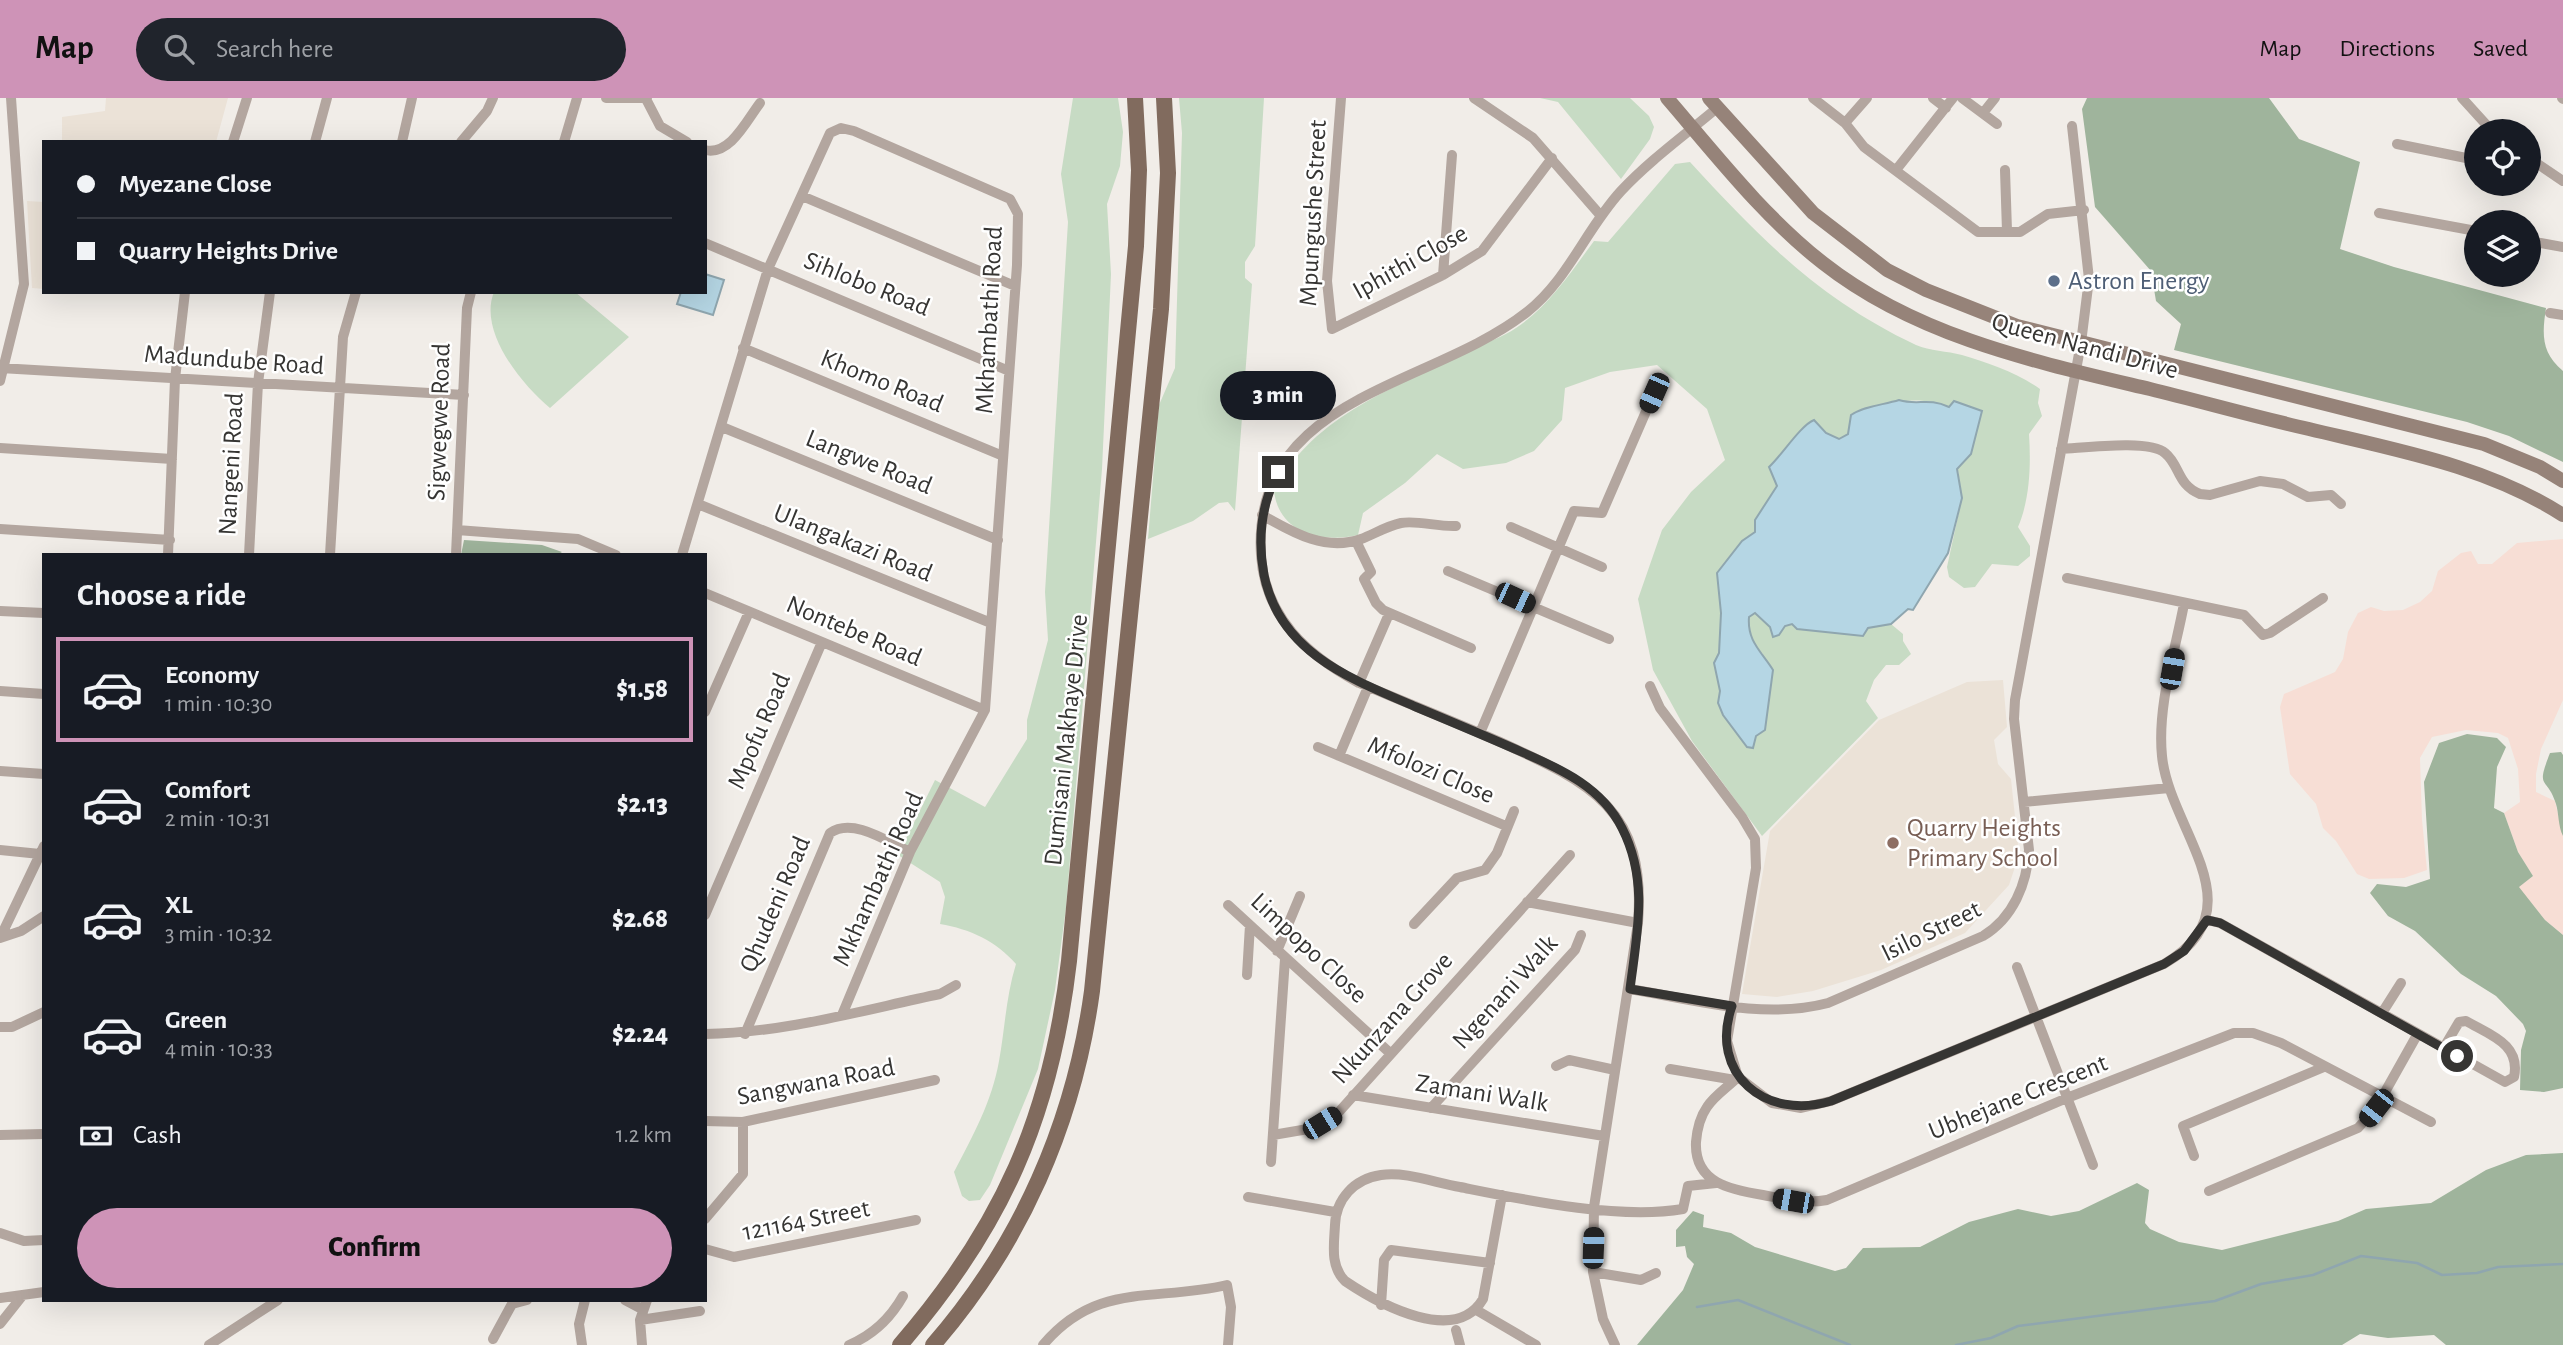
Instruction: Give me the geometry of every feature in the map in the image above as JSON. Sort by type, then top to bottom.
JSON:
[{"type":"main road","name":"Dumisani Makhaye Drive","points":[[900,1345],[954,1279],[989,1225],[1028,1143],[1057,1042],[1069,961],[1136,246],[1139,170],[1135,98]]},
{"type":"main road","name":"Dumisani Makhaye Drive","points":[[933,1345],[986,1277],[1025,1210],[1058,1133],[1082,1049],[1092,991],[1150,395],[1161,309],[1168,185],[1164,98]]},
{"type":"main road","name":"Queen Nandi Drive","points":[[1667,98],[1795,240],[1862,291],[1934,328],[2074,373],[2462,468],[2516,487],[2563,515]]},
{"type":"main road","name":"Queen Nandi Drive","points":[[1713,103],[1813,214],[1887,270],[1994,317],[2081,343],[2484,444],[2540,467],[2563,481]]},
{"type":"street","points":[[0,381],[24,284],[11,98]]},
{"type":"street","points":[[234,140],[247,98]]},
{"type":"street","points":[[316,140],[327,98]]},
{"type":"street","points":[[402,140],[412,98]]},
{"type":"street","points":[[463,140],[487,111],[493,98]]},
{"type":"street","points":[[565,140],[577,98]]},
{"type":"street","points":[[606,98],[646,98],[660,126],[684,140]]},
{"type":"street","name":"Mpungushe Street","points":[[1332,329],[1327,281],[1341,98]]},
{"type":"street","points":[[1474,98],[1533,138],[1601,216]]},
{"type":"street","points":[[1846,123],[1867,98]]},
{"type":"street","points":[[1933,98],[1946,108]]},
{"type":"street","points":[[1896,170],[1953,98]]},
{"type":"street","points":[[1962,98],[1997,124]]},
{"type":"street","points":[[1983,113],[1996,98]]},
{"type":"street","points":[[2462,98],[2481,119]]},
{"type":"street","points":[[1822,100],[1846,123],[1860,142],[1978,232],[2020,232],[2048,214],[2084,209]]},
{"type":"street","points":[[707,150],[719,150],[729,144],[760,103]]},
{"type":"street","points":[[1615,1345],[1603,1319],[1593,1272],[1594,1207],[1639,923],[1639,877],[1636,860],[1611,810],[1569,773],[1364,685],[1317,658],[1281,619],[1271,599],[1262,564],[1262,515],[1278,472],[1289,453],[1310,431],[1352,403],[1498,330],[1528,311],[1555,284],[1601,216],[1643,170],[1693,128],[1713,103]]},
{"type":"street","name":"Isilo Street","points":[[1630,989],[1732,1006],[1790,1010],[1828,1003],[1990,932],[2011,908],[2028,867],[2029,850],[2014,719],[2015,700],[2081,343],[2089,279],[2084,209],[2072,126]]},
{"type":"street","name":"Mkhambathi Road","points":[[683,553],[768,269],[830,133],[846,128],[1010,199],[1018,214],[985,710],[910,852],[842,1015]]},
{"type":"street","points":[[2397,144],[2464,158]]},
{"type":"street","points":[[1443,275],[1452,155]]},
{"type":"street","name":"Iphithi Close","points":[[1332,329],[1443,275],[1489,244],[1552,158]]},
{"type":"street","points":[[2541,166],[2563,181]]},
{"type":"street","points":[[2005,170],[2007,231]]},
{"type":"street","points":[[802,196],[1014,286]]},
{"type":"street","points":[[2379,212],[2464,229]]},
{"type":"street","points":[[2541,243],[2563,247]]},
{"type":"street","name":"Sihlobo Road","points":[[707,244],[1009,371]]},
{"type":"street","points":[[167,553],[175,379],[185,294]]},
{"type":"street","name":"Nangeni Road","points":[[249,553],[258,383],[270,294]]},
{"type":"street","points":[[330,553],[343,337],[355,294]]},
{"type":"street","name":"Sigwegwe Road","points":[[456,553],[467,308],[470,294]]},
{"type":"street","points":[[2550,313],[2563,315]]},
{"type":"street","name":"Khomo Road","points":[[743,348],[1003,456]]},
{"type":"street","name":"Madundube Road","points":[[2,368],[339,390],[464,395]]},
{"type":"street","points":[[1480,733],[1574,511],[1601,513],[1654,393]]},
{"type":"street","name":"Langwe Road","points":[[722,427],[998,540]]},
{"type":"street","points":[[2061,449],[2151,446],[2168,454],[2181,480],[2200,494],[2218,493],[2252,482],[2274,482],[2308,497],[2331,495],[2341,504]]},
{"type":"street","points":[[0,448],[172,458]]},
{"type":"street","name":"Ulangakazi Road","points":[[698,504],[991,623]]},
{"type":"street","points":[[1262,515],[1312,540],[1329,543],[1356,541],[1402,522],[1434,527],[1456,526]]},
{"type":"street","points":[[1511,527],[1602,567]]},
{"type":"street","points":[[0,529],[170,540]]},
{"type":"street","points":[[457,530],[578,540],[611,553]]},
{"type":"street","points":[[1356,541],[1371,572],[1364,579],[1378,606],[1389,614],[1471,648]]},
{"type":"street","points":[[1448,571],[1609,639]]},
{"type":"street","points":[[2067,578],[2244,615],[2259,632],[2267,635],[2323,598]]},
{"type":"street","name":"Nontebe Road","points":[[707,594],[985,710]]},
{"type":"street","points":[[1670,1069],[1737,1079],[1772,1102],[1801,1108],[1818,1105],[2179,956],[2193,942],[2207,920],[2203,869],[2169,788],[2161,737],[2185,604]]},
{"type":"street","points":[[0,611],[42,613]]},
{"type":"street","points":[[707,707],[749,612]]},
{"type":"street","name":"Mfolozi Close","points":[[1339,756],[1389,614]]},
{"type":"street","name":"Mpofu Road","points":[[707,910],[822,642]]},
{"type":"street","points":[[1650,686],[1660,708],[1750,829],[1757,847],[1756,868],[1727,1041],[1737,1079]]},
{"type":"street","points":[[0,691],[42,694]]},
{"type":"street","name":"Mfolozi Close","points":[[1318,747],[1506,826]]},
{"type":"street","points":[[0,771],[42,774]]},
{"type":"street","points":[[2024,802],[2169,788]]},
{"type":"street","name":"Mfolozi Close","points":[[1414,924],[1457,878],[1485,870],[1494,858],[1514,810]]},
{"type":"street","name":"Qhudeni Road","points":[[745,1034],[830,833],[837,829],[855,828],[910,852]]},
{"type":"street","points":[[0,850],[42,850],[0,938]]},
{"type":"street","name":"Nkunzana Grove","points":[[1273,1135],[1308,1129],[1337,1114],[1570,855]]},
{"type":"street","points":[[1271,1162],[1281,955],[1300,896]]},
{"type":"street","points":[[1527,902],[1639,923]]},
{"type":"street","name":"Limpopo Close","points":[[1228,905],[1390,1053]]},
{"type":"street","points":[[0,938],[21,931],[42,917]]},
{"type":"street","points":[[2207,920],[2220,923],[2417,1035],[2443,1049],[2471,1063],[2505,1082],[2513,1079],[2515,1057],[2509,1047],[2466,1021],[2459,1022],[2443,1049]]},
{"type":"street","points":[[1247,975],[1250,925]]},
{"type":"street","name":"Ngenani Walk","points":[[1431,1108],[1575,950],[1581,935]]},
{"type":"street","points":[[2017,967],[2093,1166]]},
{"type":"street","points":[[2382,1013],[2401,983]]},
{"type":"street","points":[[707,1034],[745,1034],[842,1015],[940,994],[956,985]]},
{"type":"street","points":[[0,1027],[12,1027],[42,1013]]},
{"type":"street","name":"Ubhejane Crescent","points":[[1716,1183],[1731,1190],[1793,1201],[1827,1200],[2067,1098],[2234,1033],[2253,1033],[2281,1043],[2431,1122]]},
{"type":"street","points":[[2208,1191],[2344,1136],[2367,1119],[2383,1097],[2417,1035]]},
{"type":"street","points":[[1556,1066],[1569,1060],[1579,1060],[1615,1070]]},
{"type":"street","points":[[2194,1156],[2183,1126],[2324,1067]]},
{"type":"street","points":[[1716,1183],[1699,1163],[1697,1130],[1707,1107],[1737,1079]]},
{"type":"street","name":"Sangwana Road","points":[[707,1122],[743,1122],[935,1080]]},
{"type":"street","name":"Zamani Walk","points":[[1353,1096],[1604,1136]]},
{"type":"street","points":[[707,1217],[743,1174],[743,1122]]},
{"type":"street","points":[[0,1135],[42,1134]]},
{"type":"street","points":[[1502,1195],[1478,1311],[1456,1330],[1427,1331],[1381,1305],[1338,1273],[1334,1257],[1335,1212],[1354,1186],[1380,1175],[1502,1195],[1654,1214],[1683,1209],[1688,1186],[1716,1183]]},
{"type":"street","points":[[1248,1197],[1335,1212]]},
{"type":"street","name":"121164 Street","points":[[707,1250],[734,1257],[916,1220]]},
{"type":"street","points":[[0,1233],[24,1241],[42,1240]]},
{"type":"street","points":[[1381,1305],[1384,1260],[1391,1250],[1490,1263]]},
{"type":"street","points":[[1593,1272],[1641,1280],[1656,1273]]},
{"type":"street","points":[[1043,1345],[1061,1324],[1094,1304],[1134,1296],[1196,1292],[1227,1285],[1231,1307],[1228,1345]]},
{"type":"street","points":[[0,1297],[42,1292]]},
{"type":"street","points":[[0,1324],[23,1295]]},
{"type":"street","points":[[849,1345],[867,1337],[882,1325],[903,1296]]},
{"type":"street","points":[[209,1345],[275,1302]]},
{"type":"street","points":[[491,1342],[512,1304],[520,1302]]},
{"type":"street","points":[[582,1345],[579,1324],[584,1302]]},
{"type":"street","points":[[642,1345],[643,1310],[700,1311]]},
{"type":"street","points":[[1478,1311],[1536,1345]]},
{"type":"street","points":[[491,1342],[500,1326]]},
{"type":"street","points":[[1456,1330],[1460,1345]]},
{"type":"shaded area","points":[[106,98],[228,98],[217,140],[62,140],[62,117],[105,111]]},
{"type":"shaded area","points":[[27,201],[42,202],[42,289],[32,288]]},
{"type":"shaded area","points":[[2563,539],[2563,700],[2541,749],[2536,792],[2555,801],[2563,836],[2563,935],[2545,920],[2518,887],[2533,876],[2518,852],[2504,813],[2520,802],[2518,769],[2508,738],[2498,733],[2466,730],[2432,737],[2420,758],[2427,870],[2404,878],[2369,879],[2357,874],[2336,841],[2323,828],[2316,804],[2290,774],[2280,707],[2284,694],[2335,672],[2343,659],[2348,632],[2358,613],[2371,607],[2384,611],[2403,610],[2420,602],[2432,591],[2438,571],[2461,553],[2471,551],[2478,564],[2492,564],[2517,543]]},
{"type":"shaded area","name":"Quarry Heights Primary School","points":[[2003,680],[2007,727],[1994,740],[1998,764],[2011,779],[2019,855],[2009,885],[1965,933],[1881,970],[1813,991],[1777,997],[1742,994],[1770,831],[1879,720],[1967,682]]},
{"type":"green space","points":[[1073,98],[1118,98],[1123,132],[1120,166],[1107,204],[1111,274],[1102,469],[1066,908],[1055,990],[1038,1069],[990,1185],[980,1200],[969,1201],[962,1196],[954,1172],[975,1132],[992,1090],[1016,964],[982,937],[940,924],[945,897],[940,882],[898,855],[935,780],[985,807],[1027,739],[1027,720],[1048,640],[1045,592],[1068,222],[1061,174]]},
{"type":"green space","points":[[1179,98],[1264,98],[1255,246],[1245,262],[1245,278],[1252,284],[1235,511],[1228,502],[1219,503],[1193,521],[1148,539],[1159,405],[1175,368],[1182,133]]},
{"type":"green space","points":[[1540,98],[1630,98],[1649,116],[1654,127],[1650,139],[1621,179],[1558,102]]},
{"type":"green space","points":[[2087,98],[2269,98],[2299,139],[2360,162],[2340,249],[2394,267],[2546,308],[2544,326],[2547,350],[2563,371],[2563,462],[2509,436],[2467,422],[2174,350],[2181,324],[2156,301],[2151,271],[2095,207],[2082,109]]},
{"type":"green space","points":[[1690,162],[1767,242],[1850,308],[1916,345],[1992,365],[2040,389],[2038,403],[2042,416],[2029,434],[2029,482],[2018,527],[2030,546],[2030,556],[2018,566],[1992,564],[1975,587],[1964,588],[1949,577],[1947,567],[1962,498],[1949,408],[1924,401],[1876,407],[1851,415],[1848,434],[1839,439],[1826,433],[1814,420],[1769,467],[1777,486],[1755,520],[1756,532],[1742,541],[1717,573],[1721,613],[1719,653],[1714,663],[1720,691],[1718,703],[1763,654],[1752,642],[1749,633],[1748,617],[1755,613],[1779,635],[1784,626],[1792,624],[1863,636],[1867,628],[1891,624],[1903,634],[1903,641],[1911,654],[1899,665],[1886,665],[1874,680],[1866,701],[1878,718],[1762,836],[1692,741],[1653,670],[1638,599],[1662,530],[1691,492],[1725,460],[1707,409],[1657,365],[1610,372],[1565,388],[1562,420],[1534,451],[1506,463],[1463,469],[1437,454],[1405,483],[1363,513],[1358,535],[1330,538],[1304,532],[1284,517],[1274,491],[1291,464],[1311,442],[1335,422],[1388,390],[1506,334],[1528,319],[1559,288],[1594,241],[1608,242],[1675,164]]},
{"type":"green space","points":[[494,294],[577,294],[629,337],[550,408],[527,385],[505,356],[492,323]]},
{"type":"green space","points":[[464,540],[542,545],[562,552],[560,553],[461,553]]},
{"type":"green space","points":[[2467,734],[2497,738],[2506,747],[2497,767],[2494,808],[2504,813],[2518,852],[2533,876],[2519,887],[2545,920],[2563,935],[2563,1088],[2544,1092],[2520,1090],[2521,1050],[2526,1031],[2523,1024],[2496,996],[2461,974],[2415,931],[2388,916],[2370,893],[2377,884],[2406,887],[2430,879],[2424,782],[2439,743]]},
{"type":"green space","points":[[2561,752],[2563,836],[2553,795],[2543,778],[2550,753]]},
{"type":"green space","points":[[2563,1153],[2563,1345],[2446,1345],[2434,1335],[2388,1338],[2360,1334],[2342,1345],[1637,1345],[1683,1290],[1694,1264],[1687,1257],[1685,1246],[1676,1247],[1676,1230],[1693,1211],[1704,1215],[1703,1227],[1731,1233],[1755,1247],[1835,1271],[1846,1268],[1863,1248],[1920,1247],[1969,1222],[2018,1209],[2051,1216],[2079,1211],[2137,1183],[2149,1190],[2145,1223],[2150,1229],[2179,1242],[2222,1250],[2338,1221],[2366,1209],[2431,1203],[2486,1170],[2526,1155]]},
{"type":"water","points":[[707,275],[724,280],[713,315],[677,304],[680,294],[707,294]]},
{"type":"water","points":[[1899,400],[1949,407],[1954,401],[1982,411],[1971,454],[1957,469],[1962,498],[1948,553],[1913,610],[1908,609],[1891,624],[1868,628],[1863,636],[1797,629],[1792,624],[1785,626],[1779,635],[1773,637],[1770,627],[1755,613],[1749,617],[1750,633],[1773,670],[1765,730],[1756,736],[1753,748],[1747,747],[1723,715],[1718,703],[1720,691],[1714,663],[1719,653],[1721,613],[1717,573],[1742,541],[1755,532],[1755,520],[1777,486],[1769,467],[1803,428],[1814,420],[1826,433],[1839,439],[1848,434],[1851,415]]},
{"type":"waterway","points":[[1956,1345],[1991,1338],[2018,1326],[2215,1301],[2261,1284],[2313,1275],[2361,1256],[2417,1263],[2442,1275],[2477,1273],[2498,1267],[2563,1264]]},
{"type":"waterway","points":[[1697,1307],[1738,1300],[1850,1345]]},
{"type":"place","name":"Astron Energy","points":[[2054,281]]},
{"type":"place","name":"Quarry Heights Primary School","points":[[1893,843]]},
{"type":"route","points":[[1278,472],[1271,485],[1262,518],[1262,564],[1271,599],[1291,633],[1305,649],[1326,665],[1359,683],[1569,773],[1600,797],[1622,827],[1636,860],[1639,877],[1639,923],[1630,989],[1732,1006],[1726,1033],[1738,1077],[1772,1102],[1784,1107],[1801,1108],[1856,1093],[2164,964],[2179,956],[2193,942],[2207,920],[2220,923],[2457,1056]]}]
